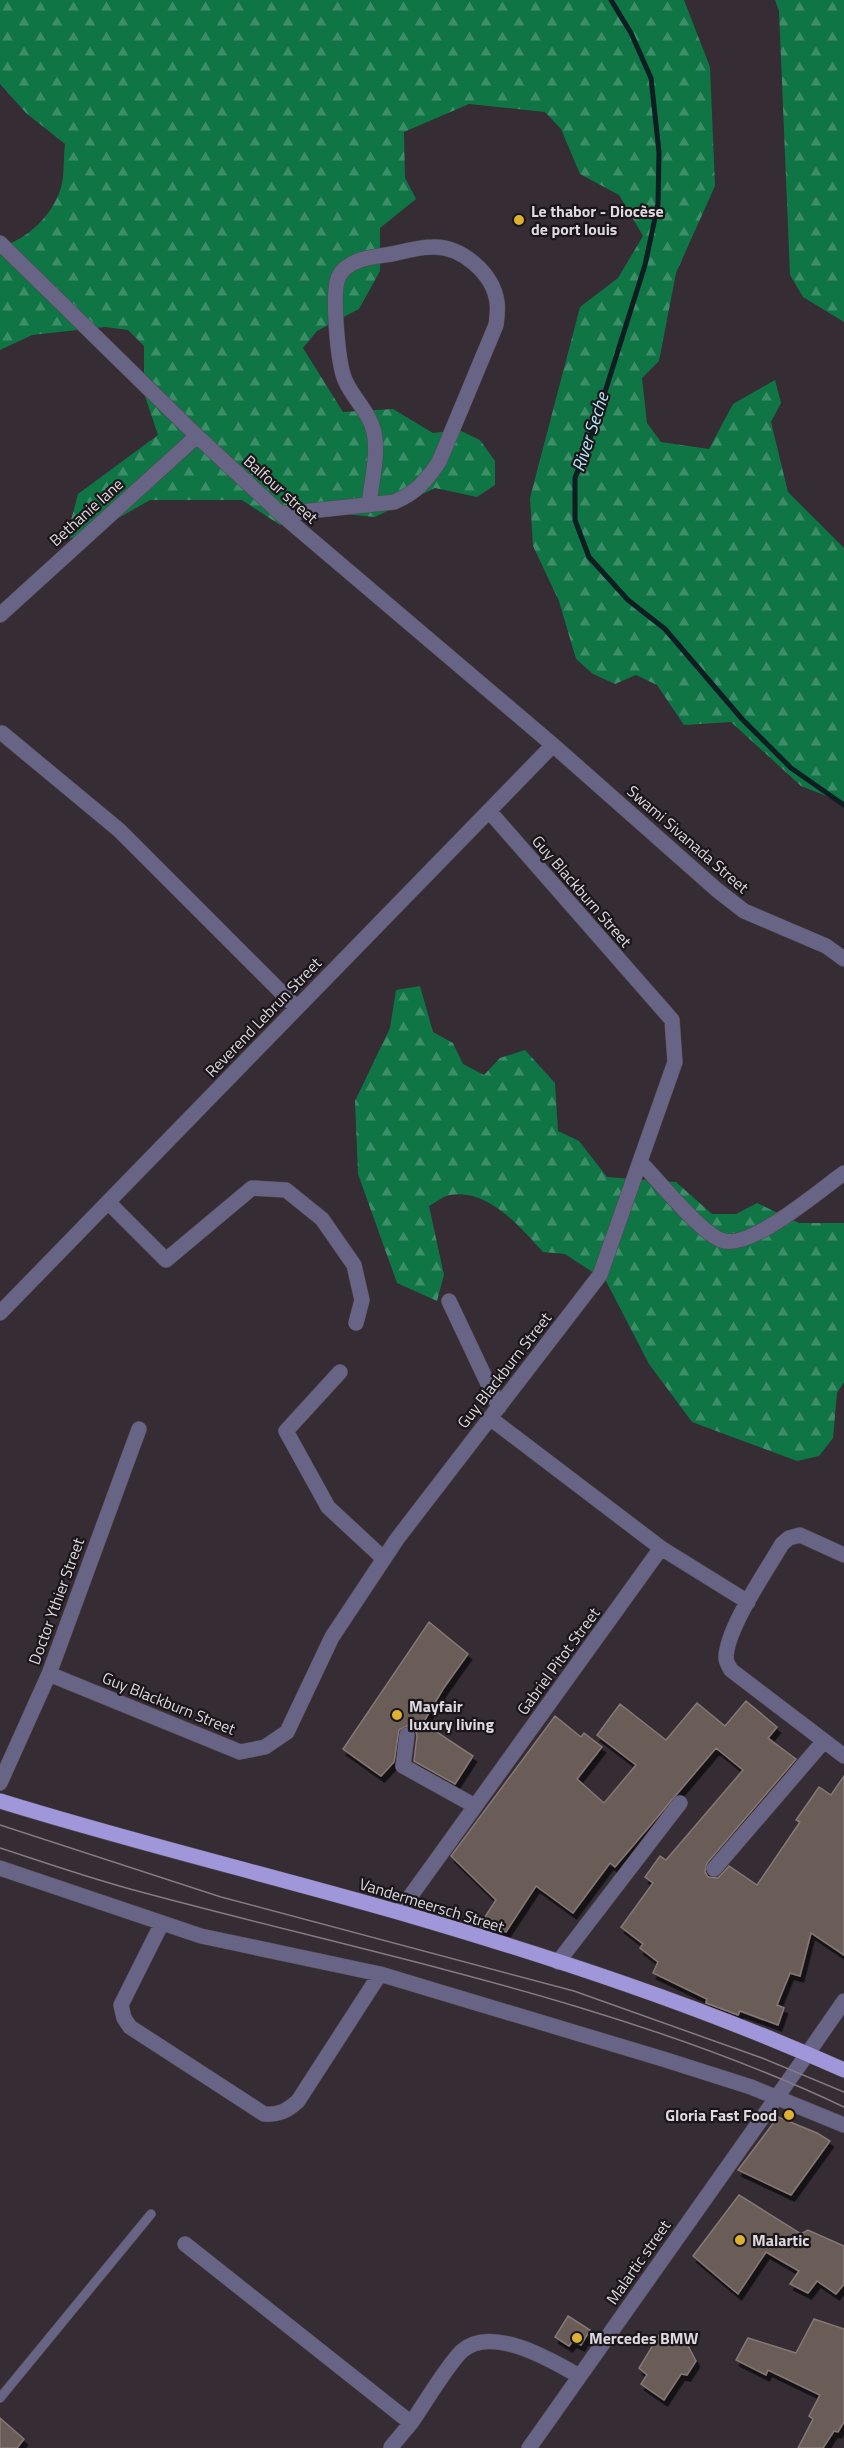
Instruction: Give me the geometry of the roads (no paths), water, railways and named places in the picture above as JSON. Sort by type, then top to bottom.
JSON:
[{"type":"main road","name":"Vandermeersch Street","points":[[0,1802],[80,1826],[399,1912],[558,1962],[808,2053],[844,2070]]},
{"type":"street","name":"Balfour street","points":[[0,243],[196,436],[281,514],[553,745]]},
{"type":"street","points":[[281,514],[369,505],[394,502],[411,495],[425,483],[438,462],[496,325],[497,301],[488,281],[472,260],[455,250],[433,247],[363,258],[339,275],[336,307],[342,373],[371,421],[374,436],[369,505]]},
{"type":"street","name":"Bethanie lane","points":[[0,615],[196,436]]},
{"type":"street","points":[[2,733],[119,830],[297,1008]]},
{"type":"street","name":"Reverend Lebrun Street","points":[[0,1313],[553,745]]},
{"type":"street","name":"Swami Sivanada Street","points":[[553,745],[744,911],[826,946],[844,959]]},
{"type":"street","name":"Guy Blackburn Street","points":[[49,1674],[240,1752],[265,1747],[287,1732],[332,1637],[384,1558],[600,1275],[642,1163],[675,1062],[672,1020],[489,811]]},
{"type":"street","points":[[642,1163],[703,1227],[721,1241],[737,1241],[761,1232],[844,1173]]},
{"type":"street","points":[[108,1202],[166,1260],[252,1188],[286,1190],[322,1219],[354,1265],[362,1300],[356,1323]]},
{"type":"street","points":[[449,1301],[495,1412],[661,1548],[748,1602]]},
{"type":"street","points":[[340,1372],[286,1431],[328,1508],[384,1558]]},
{"type":"street","name":"Doctor Ythier Street","points":[[0,1783],[49,1674],[139,1429]]},
{"type":"street","points":[[844,1555],[800,1535],[789,1538],[782,1544],[748,1602],[728,1647],[726,1660],[731,1670],[844,1756]]},
{"type":"street","name":"Gabriel Pitot Street","points":[[399,1912],[661,1548]]},
{"type":"street","points":[[407,1736],[403,1766],[475,1806]]},
{"type":"street","points":[[714,1869],[824,1741]]},
{"type":"street","points":[[558,1962],[680,1803]]},
{"type":"street","points":[[0,1868],[161,1925],[201,1936],[380,1974],[663,2059],[776,2097],[844,2124]]},
{"type":"street","points":[[161,1925],[121,2005],[124,2018],[130,2027],[264,2114],[277,2115],[288,2110],[298,2101],[380,1974]]},
{"type":"street","name":"Malartic street","points":[[529,2448],[844,2001]]},
{"type":"street","points":[[185,2244],[411,2423]]},
{"type":"street","points":[[392,2448],[463,2349],[485,2343],[511,2344],[540,2353],[579,2376]]},
{"type":"lane","points":[[0,2398],[151,2214]]},
{"type":"waterway","name":"River Seche","points":[[611,0],[631,33],[651,78],[659,152],[658,204],[645,265],[593,430],[575,478],[575,520],[589,557],[628,600],[665,629],[742,719],[791,768],[844,805]]},
{"type":"tram line","points":[[0,1825],[221,1897],[574,1991],[762,2058],[844,2092]]},
{"type":"tram line","points":[[0,1848],[130,1889],[401,1958],[582,2008],[671,2037],[758,2070],[844,2107]]},
{"type":"place","name":"Le thabor - Diocèse de port louis","points":[[519,220]]},
{"type":"place","name":"Mayfair luxury living","points":[[397,1715]]},
{"type":"place","name":"Gloria Fast Food","points":[[789,2115]]},
{"type":"place","name":"Malartic","points":[[740,2240]]},
{"type":"place","name":"Mercedes BMW","points":[[577,2338]]}]
